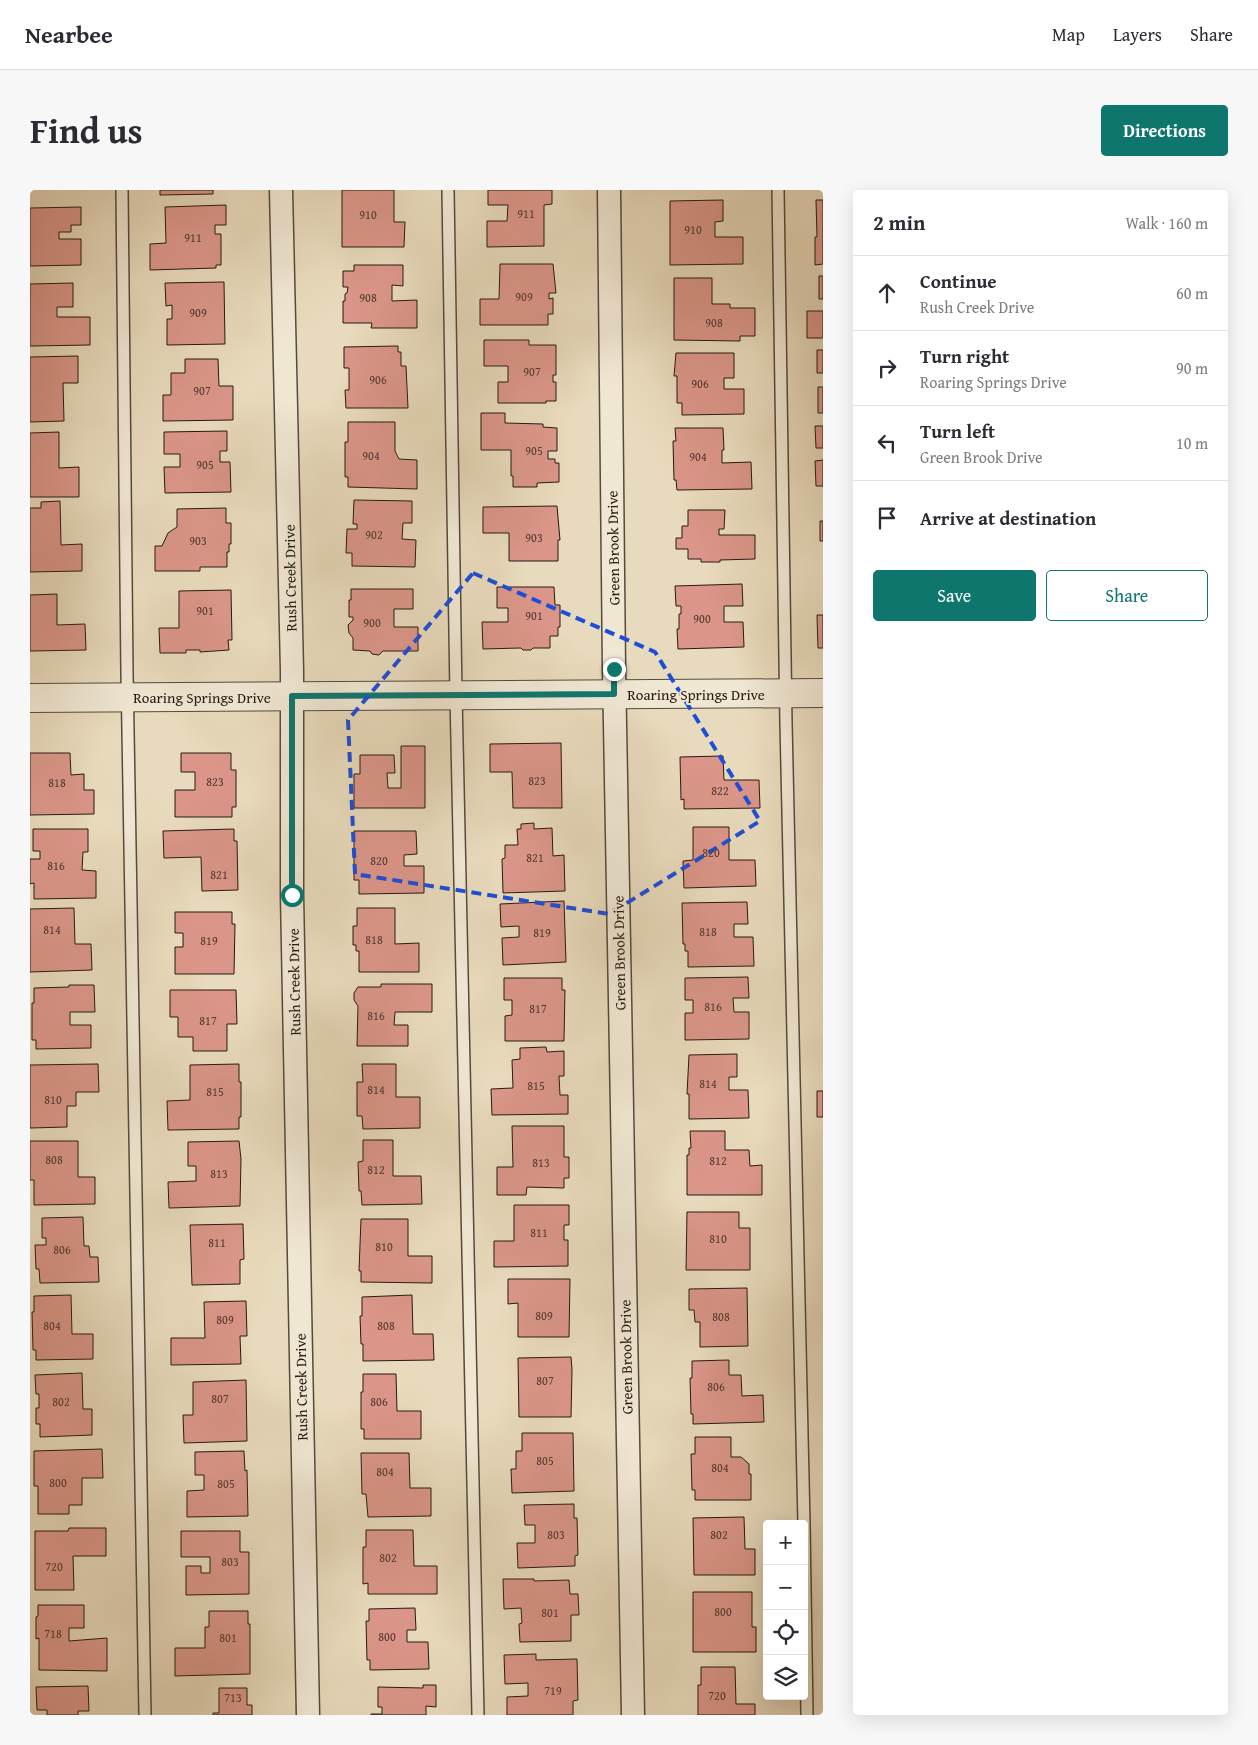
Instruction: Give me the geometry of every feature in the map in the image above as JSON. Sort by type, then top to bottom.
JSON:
[{"type":"street","name":"Rush Creek Drive","points":[[281,190],[292,696],[292,905],[308,1715]]},
{"type":"street","name":"Green Brook Drive","points":[[609,190],[614,694],[633,1715]]},
{"type":"street","name":"Roaring Springs Drive","points":[[30,698],[823,692]]},
{"type":"lane","points":[[122,190],[128,697],[145,1715]]},
{"type":"lane","points":[[448,190],[456,695],[478,1715]]},
{"type":"lane","points":[[778,190],[785,693],[804,1520]]},
{"type":"lane","points":[[805,1565],[807,1715]]},
{"type":"highlighted area","points":[[473,573],[655,652],[760,821],[609,914],[355,874],[348,720]]},
{"type":"building","points":[[160,190],[213,190],[213,194],[160,195]]},
{"type":"building","points":[[342,190],[394,190],[394,222],[405,222],[404,247],[342,247]]},
{"type":"building","points":[[488,190],[552,190],[552,204],[544,205],[544,246],[487,247],[487,221],[507,221],[508,205],[488,205]]},
{"type":"building","points":[[723,200],[723,221],[715,222],[715,237],[743,237],[743,264],[670,265],[670,201]]},
{"type":"building","points":[[816,200],[823,200],[823,264],[815,265],[815,237],[817,237]]},
{"type":"building","points":[[226,205],[226,225],[215,225],[215,234],[221,234],[221,265],[216,265],[216,268],[150,270],[150,244],[166,243],[165,207]]},
{"type":"building","points":[[81,207],[81,225],[71,225],[71,232],[59,232],[59,239],[81,239],[81,265],[30,266],[30,208]]},
{"type":"building","points":[[500,264],[553,264],[556,293],[549,293],[549,299],[553,298],[553,314],[548,314],[548,325],[480,325],[480,299],[499,299]]},
{"type":"building","points":[[354,265],[403,265],[403,286],[392,285],[392,301],[417,300],[417,328],[371,328],[372,323],[343,323],[343,301],[345,301],[348,287],[343,287],[343,271],[354,271]]},
{"type":"building","points":[[819,276],[823,276],[823,299],[819,299]]},
{"type":"building","points":[[674,278],[712,278],[712,304],[730,304],[730,308],[755,308],[755,336],[740,336],[740,341],[674,340]]},
{"type":"building","points":[[224,282],[225,344],[167,345],[167,319],[172,319],[172,305],[166,306],[165,283]]},
{"type":"building","points":[[73,283],[73,307],[57,307],[57,317],[90,317],[90,345],[30,346],[30,284]]},
{"type":"building","points":[[807,311],[823,311],[823,338],[807,338]]},
{"type":"building","points":[[484,340],[529,340],[529,345],[556,345],[556,375],[553,375],[553,382],[556,382],[556,401],[546,401],[546,403],[498,403],[498,382],[508,382],[508,366],[484,366]]},
{"type":"building","points":[[398,346],[398,352],[401,352],[401,366],[406,366],[408,408],[346,408],[345,390],[349,390],[349,368],[344,368],[344,347]]},
{"type":"building","points":[[817,350],[823,350],[823,373],[817,373]]},
{"type":"building","points":[[676,353],[734,353],[734,378],[724,378],[724,389],[744,389],[744,414],[682,415],[682,403],[677,403],[677,376],[674,376]]},
{"type":"building","points":[[78,356],[78,383],[63,383],[64,421],[30,422],[30,357]]},
{"type":"building","points":[[185,359],[218,359],[219,386],[233,386],[233,420],[163,421],[163,395],[171,395],[171,373],[185,373]]},
{"type":"building","points":[[818,387],[823,387],[823,413],[818,413]]},
{"type":"building","points":[[481,413],[505,413],[505,423],[543,424],[543,427],[557,428],[557,451],[548,451],[548,459],[555,459],[555,463],[559,463],[559,482],[537,483],[537,487],[513,487],[511,450],[481,450]]},
{"type":"building","points":[[348,422],[395,422],[395,451],[399,459],[417,460],[417,489],[348,487],[348,477],[345,477],[345,442],[348,442]]},
{"type":"building","points":[[815,426],[823,426],[823,448],[816,448]]},
{"type":"building","points":[[675,428],[723,428],[724,450],[722,450],[722,463],[751,462],[752,489],[677,490],[676,480],[674,480],[673,441],[676,441]]},
{"type":"building","points":[[227,431],[227,451],[220,451],[220,462],[230,462],[231,492],[165,493],[164,467],[180,467],[180,454],[164,454],[164,432]]},
{"type":"building","points":[[59,432],[59,468],[79,467],[79,497],[30,497],[30,433]]},
{"type":"building","points":[[823,460],[823,486],[816,486],[815,461]]},
{"type":"building","points":[[354,500],[412,501],[412,523],[403,523],[402,539],[416,540],[415,567],[352,566],[352,553],[346,553],[347,529],[357,529],[357,524],[353,524]]},
{"type":"building","points":[[60,501],[61,545],[82,544],[82,571],[30,572],[30,508],[41,508],[41,502]]},
{"type":"building","points":[[557,506],[560,540],[558,540],[558,561],[509,561],[509,533],[483,533],[483,507]]},
{"type":"building","points":[[226,508],[226,523],[231,523],[231,544],[229,544],[229,552],[227,552],[227,567],[200,567],[200,571],[155,571],[155,546],[162,546],[168,533],[177,527],[177,509]]},
{"type":"building","points":[[688,510],[725,510],[724,529],[719,529],[719,535],[755,535],[755,559],[701,562],[701,559],[688,559],[688,549],[676,549],[676,538],[682,538],[682,526],[688,526]]},
{"type":"building","points":[[820,521],[823,521],[823,541],[820,541]]},
{"type":"building","points":[[742,584],[743,606],[724,606],[724,622],[743,622],[744,647],[678,649],[677,629],[679,629],[681,606],[676,606],[675,586]]},
{"type":"building","points":[[497,587],[554,587],[555,605],[560,605],[560,627],[558,627],[558,636],[550,636],[550,648],[533,648],[531,650],[523,650],[521,648],[483,649],[482,622],[508,622],[508,608],[497,608]]},
{"type":"building","points":[[351,589],[413,589],[413,609],[394,609],[394,627],[418,627],[418,651],[383,651],[379,655],[372,654],[370,651],[353,650],[353,638],[349,633],[348,625],[353,620],[353,617],[349,617]]},
{"type":"building","points":[[231,590],[232,640],[228,640],[229,650],[200,652],[200,650],[186,650],[186,653],[160,653],[159,628],[179,628],[179,591]]},
{"type":"building","points":[[57,594],[57,625],[85,624],[86,650],[30,651],[30,595]]},
{"type":"building","points":[[817,615],[823,615],[823,648],[818,648]]},
{"type":"building","points":[[561,743],[562,808],[513,808],[512,772],[490,772],[490,744]]},
{"type":"building","points":[[401,746],[425,746],[425,808],[354,808],[354,774],[360,774],[360,755],[394,755],[395,773],[387,773],[388,788],[401,788]]},
{"type":"building","points":[[30,753],[70,753],[71,775],[84,774],[84,790],[94,790],[94,814],[30,815]]},
{"type":"building","points":[[181,753],[231,753],[231,770],[236,770],[236,807],[232,807],[232,817],[175,817],[175,790],[195,790],[195,772],[181,772]]},
{"type":"building","points":[[723,756],[724,780],[759,780],[760,808],[684,809],[684,799],[681,800],[680,757]]},
{"type":"building","points":[[534,823],[534,829],[552,828],[553,856],[564,855],[565,891],[503,893],[502,859],[505,858],[505,845],[518,845],[517,829],[521,829],[521,824]]},
{"type":"building","points":[[693,827],[729,827],[729,860],[755,860],[756,886],[684,888],[683,861],[693,860]]},
{"type":"building","points":[[33,829],[88,829],[88,852],[83,852],[82,870],[96,871],[96,898],[34,899],[34,883],[30,884],[30,859],[40,859],[40,851],[33,851]]},
{"type":"building","points":[[234,829],[234,841],[237,841],[238,890],[202,891],[201,857],[164,858],[163,831]]},
{"type":"building","points":[[354,831],[416,831],[417,854],[404,855],[404,866],[424,866],[424,893],[359,894],[359,880],[354,880]]},
{"type":"building","points":[[564,901],[566,962],[503,965],[502,938],[519,937],[519,926],[501,927],[500,904]]},
{"type":"building","points":[[747,902],[748,924],[734,924],[734,937],[753,937],[754,966],[688,967],[688,951],[685,951],[685,944],[683,944],[682,903]]},
{"type":"building","points":[[74,908],[75,944],[91,944],[92,970],[30,972],[30,909]]},
{"type":"building","points":[[357,908],[395,908],[395,944],[419,943],[419,972],[359,972],[359,951],[356,951],[356,945],[353,945],[353,926],[357,926]]},
{"type":"building","points":[[175,912],[232,912],[232,924],[235,924],[234,974],[175,974],[175,947],[183,947],[183,933],[175,933]]},
{"type":"building","points":[[748,977],[749,998],[733,998],[734,1012],[749,1012],[749,1039],[685,1040],[685,1013],[693,1013],[693,1000],[685,1000],[685,978]]},
{"type":"building","points":[[504,978],[562,978],[562,990],[565,990],[564,1041],[505,1041],[505,1016],[512,1015],[512,1000],[504,1000]]},
{"type":"building","points":[[381,984],[432,984],[432,1012],[395,1012],[394,1025],[408,1025],[408,1046],[357,1046],[358,1006],[354,1000],[354,993],[358,987],[381,987]]},
{"type":"building","points":[[69,985],[94,985],[95,1012],[70,1012],[70,1025],[91,1025],[91,1048],[36,1049],[36,1040],[32,1040],[34,988],[69,987]]},
{"type":"building","points":[[170,990],[236,990],[237,1024],[227,1024],[227,1051],[193,1051],[193,1037],[178,1037],[178,1017],[170,1017]]},
{"type":"building","points":[[546,1047],[547,1052],[564,1051],[564,1076],[559,1076],[560,1095],[568,1095],[568,1114],[492,1115],[491,1089],[513,1088],[512,1060],[520,1059],[520,1048]]},
{"type":"building","points":[[737,1054],[737,1077],[729,1077],[729,1090],[748,1090],[749,1118],[689,1119],[689,1094],[687,1094],[689,1055]]},
{"type":"building","points":[[98,1064],[99,1092],[76,1092],[76,1106],[67,1106],[67,1127],[30,1128],[30,1065]]},
{"type":"building","points":[[239,1064],[241,1117],[239,1117],[239,1129],[168,1130],[167,1101],[190,1100],[190,1065]]},
{"type":"building","points":[[362,1064],[396,1064],[396,1097],[420,1097],[420,1128],[363,1129],[362,1116],[357,1116],[357,1082],[363,1082]]},
{"type":"building","points":[[817,1091],[823,1091],[823,1117],[817,1117]]},
{"type":"building","points":[[512,1126],[564,1126],[564,1157],[569,1157],[569,1178],[564,1178],[564,1188],[527,1187],[526,1195],[497,1195],[497,1167],[513,1167]]},
{"type":"building","points":[[690,1131],[725,1131],[725,1150],[749,1150],[750,1166],[762,1165],[762,1195],[687,1195],[687,1155],[689,1155],[689,1148],[691,1148]]},
{"type":"building","points":[[363,1140],[393,1140],[393,1176],[421,1176],[422,1204],[362,1205],[361,1191],[359,1191],[358,1162],[363,1161]]},
{"type":"building","points":[[30,1141],[78,1141],[78,1177],[95,1177],[95,1204],[34,1205],[34,1180],[30,1180]]},
{"type":"building","points":[[239,1141],[241,1159],[240,1206],[169,1208],[168,1182],[196,1181],[196,1166],[188,1166],[188,1142]]},
{"type":"building","points":[[514,1205],[569,1205],[569,1225],[564,1225],[564,1240],[568,1240],[568,1266],[494,1267],[494,1241],[514,1241]]},
{"type":"building","points":[[687,1212],[739,1212],[739,1228],[750,1228],[750,1270],[686,1270]]},
{"type":"building","points":[[83,1217],[84,1246],[89,1246],[90,1257],[98,1257],[99,1282],[40,1283],[39,1269],[36,1269],[35,1245],[46,1245],[46,1238],[42,1238],[42,1218]]},
{"type":"building","points":[[361,1219],[408,1219],[408,1256],[432,1256],[432,1283],[361,1282],[361,1271],[359,1271]]},
{"type":"building","points":[[243,1224],[244,1259],[240,1260],[240,1284],[192,1285],[190,1225]]},
{"type":"building","points":[[508,1279],[570,1279],[569,1337],[518,1337],[518,1303],[508,1304]]},
{"type":"building","points":[[747,1288],[748,1346],[700,1347],[700,1322],[695,1322],[694,1310],[689,1310],[689,1289]]},
{"type":"building","points":[[71,1295],[72,1334],[93,1334],[93,1359],[36,1360],[36,1350],[33,1350],[32,1312],[34,1312],[34,1296]]},
{"type":"building","points":[[412,1295],[413,1334],[433,1334],[434,1360],[363,1361],[360,1316],[362,1316],[362,1297]]},
{"type":"building","points":[[246,1301],[247,1336],[240,1336],[241,1364],[171,1365],[171,1338],[205,1338],[204,1302]]},
{"type":"building","points":[[571,1357],[571,1417],[519,1417],[518,1358]]},
{"type":"building","points":[[729,1360],[729,1375],[741,1375],[742,1396],[763,1395],[764,1422],[693,1424],[690,1378],[692,1378],[692,1361]]},
{"type":"building","points":[[82,1373],[83,1409],[92,1409],[92,1435],[40,1437],[40,1424],[36,1424],[36,1408],[39,1408],[39,1394],[36,1394],[35,1375]]},
{"type":"building","points":[[363,1374],[396,1374],[397,1411],[421,1411],[421,1439],[364,1439],[364,1429],[361,1429]]},
{"type":"building","points":[[246,1380],[247,1441],[184,1443],[183,1415],[193,1415],[193,1382]]},
{"type":"building","points":[[522,1433],[573,1433],[574,1491],[512,1493],[511,1469],[516,1469],[516,1451],[522,1451]]},
{"type":"building","points":[[695,1437],[731,1437],[731,1457],[741,1457],[749,1464],[751,1500],[695,1500],[695,1490],[692,1490],[691,1454],[695,1454]]},
{"type":"building","points":[[102,1449],[103,1478],[82,1478],[82,1505],[69,1505],[69,1514],[38,1514],[38,1486],[34,1486],[34,1451]]},
{"type":"building","points":[[244,1451],[245,1471],[247,1470],[248,1516],[187,1517],[187,1491],[204,1490],[204,1475],[195,1475],[195,1452]]},
{"type":"building","points":[[361,1453],[409,1453],[410,1488],[431,1488],[431,1516],[368,1517],[366,1494],[362,1494]]},
{"type":"building","points":[[574,1504],[574,1518],[577,1518],[578,1555],[575,1556],[575,1566],[518,1568],[517,1543],[535,1543],[535,1525],[525,1525],[524,1505]]},
{"type":"building","points":[[744,1517],[745,1549],[755,1549],[755,1575],[694,1575],[693,1518]]},
{"type":"building","points":[[69,1528],[106,1528],[106,1556],[73,1556],[74,1590],[35,1590],[35,1531],[68,1531]]},
{"type":"building","points":[[366,1530],[413,1530],[414,1566],[437,1566],[437,1594],[368,1594],[368,1583],[363,1584],[363,1547],[366,1547]]},
{"type":"building","points":[[181,1531],[240,1531],[240,1552],[249,1552],[249,1594],[186,1595],[186,1566],[201,1566],[201,1573],[210,1573],[210,1557],[181,1557]]},
{"type":"building","points":[[503,1579],[534,1579],[534,1581],[569,1580],[570,1594],[578,1594],[579,1615],[571,1615],[571,1641],[520,1642],[519,1624],[522,1623],[521,1608],[504,1609]]},
{"type":"building","points":[[693,1592],[752,1592],[752,1627],[756,1627],[756,1652],[693,1652]]},
{"type":"building","points":[[38,1605],[84,1605],[84,1628],[69,1628],[69,1641],[107,1638],[107,1671],[39,1670],[39,1638],[36,1639]]},
{"type":"building","points":[[415,1608],[416,1630],[407,1630],[407,1642],[428,1642],[429,1669],[370,1670],[370,1660],[367,1660],[366,1621],[369,1621],[369,1609]]},
{"type":"building","points":[[209,1611],[248,1611],[248,1624],[250,1624],[250,1674],[175,1676],[175,1648],[205,1648],[205,1627],[209,1627]]},
{"type":"building","points":[[536,1654],[536,1660],[577,1659],[578,1700],[573,1701],[573,1715],[507,1715],[507,1697],[528,1696],[528,1683],[505,1684],[504,1655]]},
{"type":"building","points":[[701,1667],[735,1667],[736,1704],[755,1704],[755,1715],[698,1715],[698,1685],[701,1685]]},
{"type":"building","points":[[423,1685],[436,1685],[436,1707],[426,1706],[426,1715],[371,1715],[382,1714],[382,1707],[378,1707],[378,1687],[423,1688]]},
{"type":"building","points":[[88,1686],[89,1711],[78,1711],[78,1715],[47,1715],[47,1710],[37,1710],[36,1687]]},
{"type":"building","points":[[219,1688],[247,1688],[247,1705],[252,1705],[252,1715],[213,1715],[213,1713],[219,1713]]},
{"type":"route","points":[[292,895],[292,696],[614,694],[614,669]]}]
